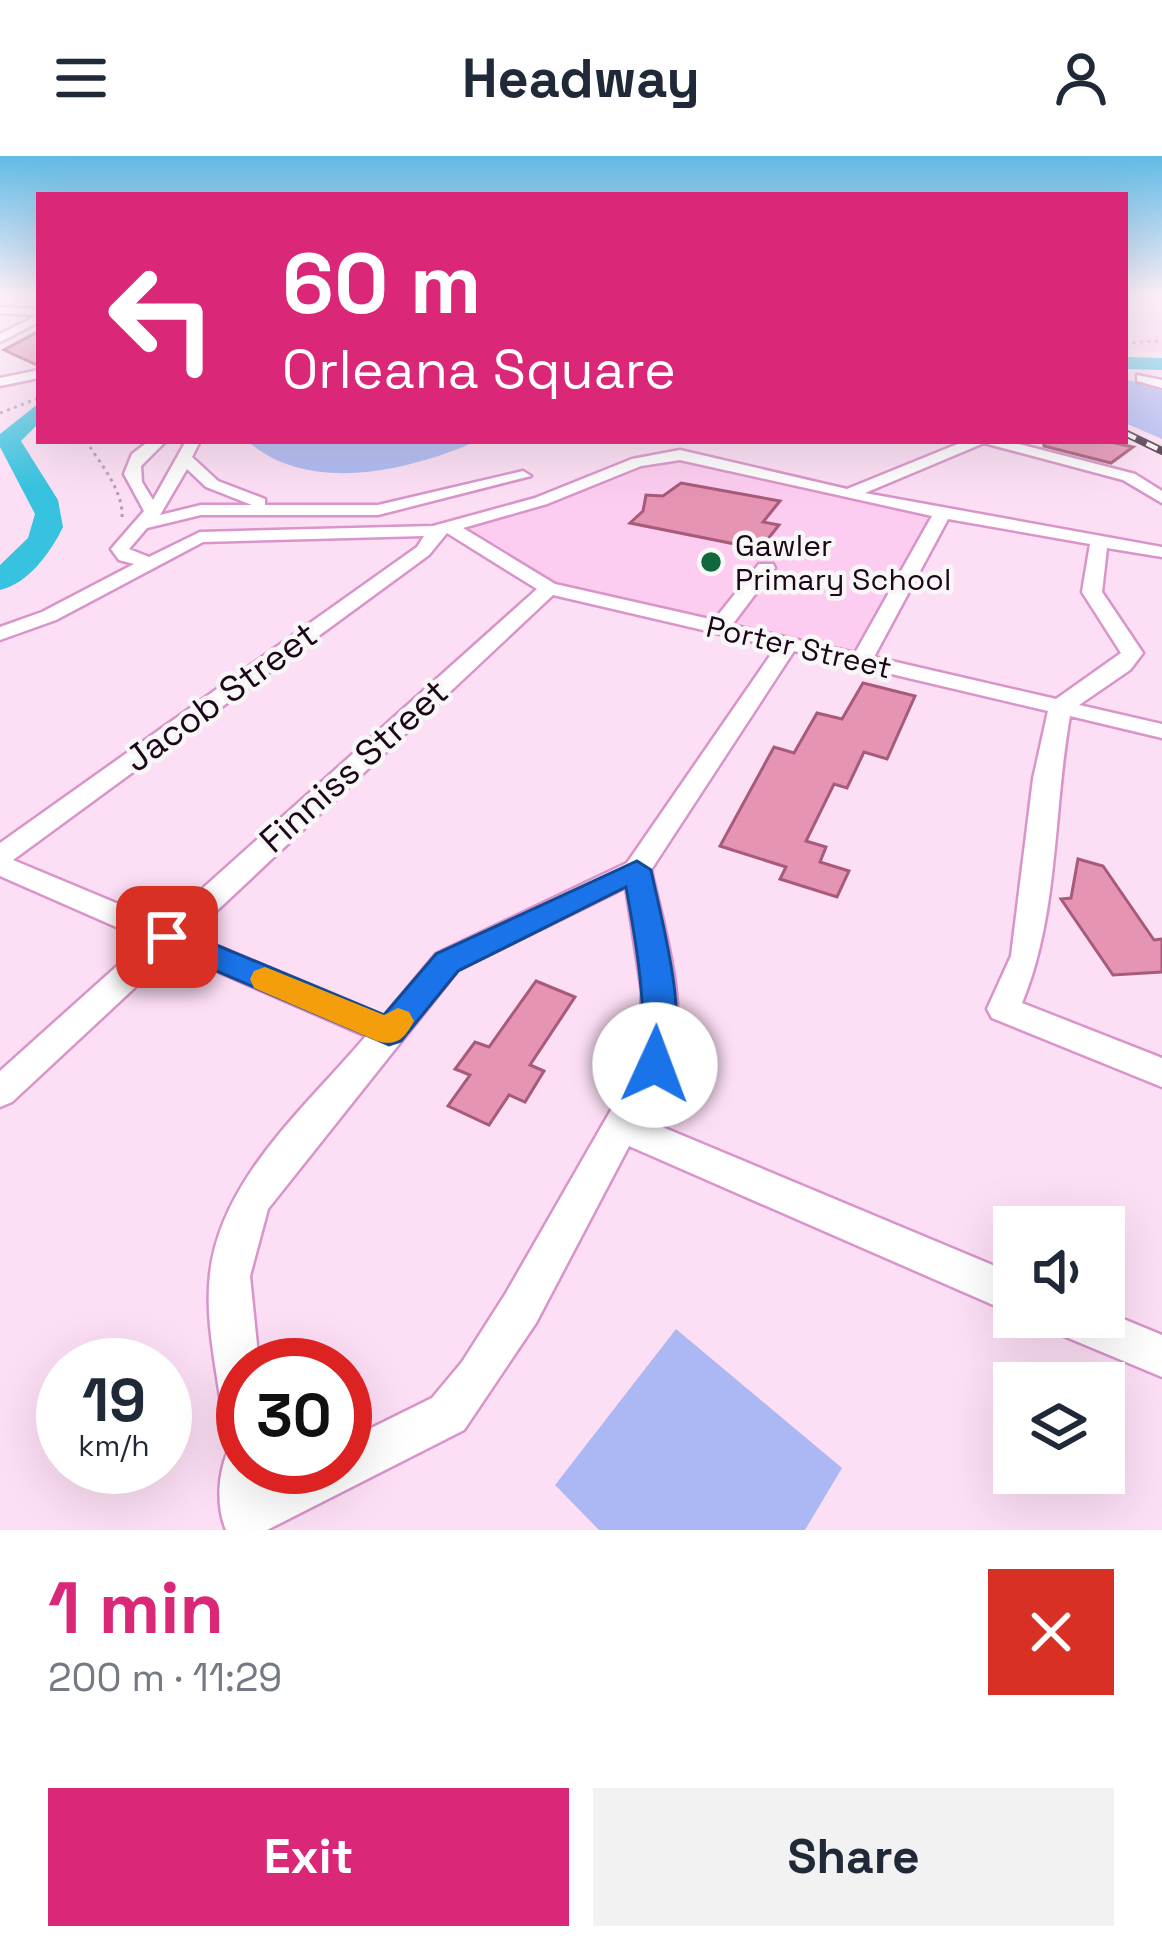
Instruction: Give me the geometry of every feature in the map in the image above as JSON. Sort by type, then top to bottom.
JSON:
[{"type":"street","points":[[0,381],[36,375]]},
{"type":"street","points":[[1141,378],[1162,384]]},
{"type":"street","points":[[148,518],[132,486],[131,473],[136,459],[155,444]]},
{"type":"street","points":[[846,495],[971,444]]},
{"type":"street","points":[[1002,444],[1129,477],[1162,498]]},
{"type":"street","points":[[148,562],[119,554],[148,518],[188,449],[212,484],[277,511]]},
{"type":"street","points":[[0,634],[50,616],[194,539],[443,530],[541,502],[644,460],[696,449],[846,495],[1162,553]]},
{"type":"street","points":[[148,518],[201,509],[378,510],[523,476]]},
{"type":"street","points":[[862,662],[942,514]]},
{"type":"street","name":"Porter Street","points":[[443,530],[549,588],[1162,730]]},
{"type":"street","name":"Jacob Street","points":[[0,861],[423,551],[443,530]]},
{"type":"street","points":[[1099,542],[1092,592],[1132,653],[1122,665],[1060,707],[1046,779],[1026,956],[1003,1009],[1162,1073]]},
{"type":"street","points":[[719,628],[766,568]]},
{"type":"street","name":"Finniss Street","points":[[0,1091],[549,588]]},
{"type":"street","points":[[235,1338],[227,1267],[253,1198],[447,962],[637,870],[788,645]]},
{"type":"street","points":[[0,861],[389,1032]]},
{"type":"street","points":[[372,1452],[448,1414],[521,1308],[655,1065],[660,1042],[652,949],[637,870]]},
{"type":"street","points":[[621,1126],[993,1285]]},
{"type":"street","points":[[1119,1338],[1162,1356]]},
{"type":"street","points":[[243,1523],[294,1494]]},
{"type":"path","points":[[0,412],[36,399]]},
{"type":"path","points":[[87,444],[104,464],[111,492],[123,506],[123,516],[114,528]]},
{"type":"shaded area","points":[[1128,380],[1162,391],[1162,439],[1128,424]]},
{"type":"shaded area","points":[[252,444],[470,444],[422,461],[362,472],[302,469]]},
{"type":"shaded area","name":"Gawler Primary School","points":[[680,455],[942,514],[861,662],[549,588],[451,528],[637,462]]},
{"type":"shaded area","points":[[676,1329],[842,1468],[805,1530],[599,1530],[555,1485]]},
{"type":"building","points":[[1120,444],[1133,447],[1111,463],[1044,446]]},
{"type":"building","points":[[681,483],[780,501],[763,522],[779,525],[760,549],[630,523],[643,511],[646,495],[663,496]]},
{"type":"building","points":[[863,683],[915,696],[887,759],[864,752],[847,788],[834,784],[806,841],[826,847],[820,862],[849,871],[837,897],[780,879],[786,867],[720,846],[774,747],[794,753],[817,713],[842,719]]},
{"type":"building","points":[[1078,859],[1103,866],[1154,940],[1162,939],[1162,972],[1113,975],[1061,899],[1071,898]]},
{"type":"building","points":[[536,981],[575,997],[530,1065],[544,1071],[525,1102],[509,1095],[489,1125],[448,1106],[470,1075],[455,1069],[475,1042],[489,1047]]},
{"type":"waterway","points":[[1128,363],[1162,364]]},
{"type":"waterway","points":[[0,581],[41,542],[49,527],[44,500],[8,440],[36,413]]},
{"type":"railway","points":[[1128,434],[1162,451]]},
{"type":"slow traffic","points":[[265,979],[389,1032],[398,1021]]},
{"type":"place","name":"Gawler Primary School","points":[[711,562]]},
{"type":"route","points":[[167,937],[389,1032],[447,962],[637,870],[652,949],[660,1042],[655,1065]]}]
